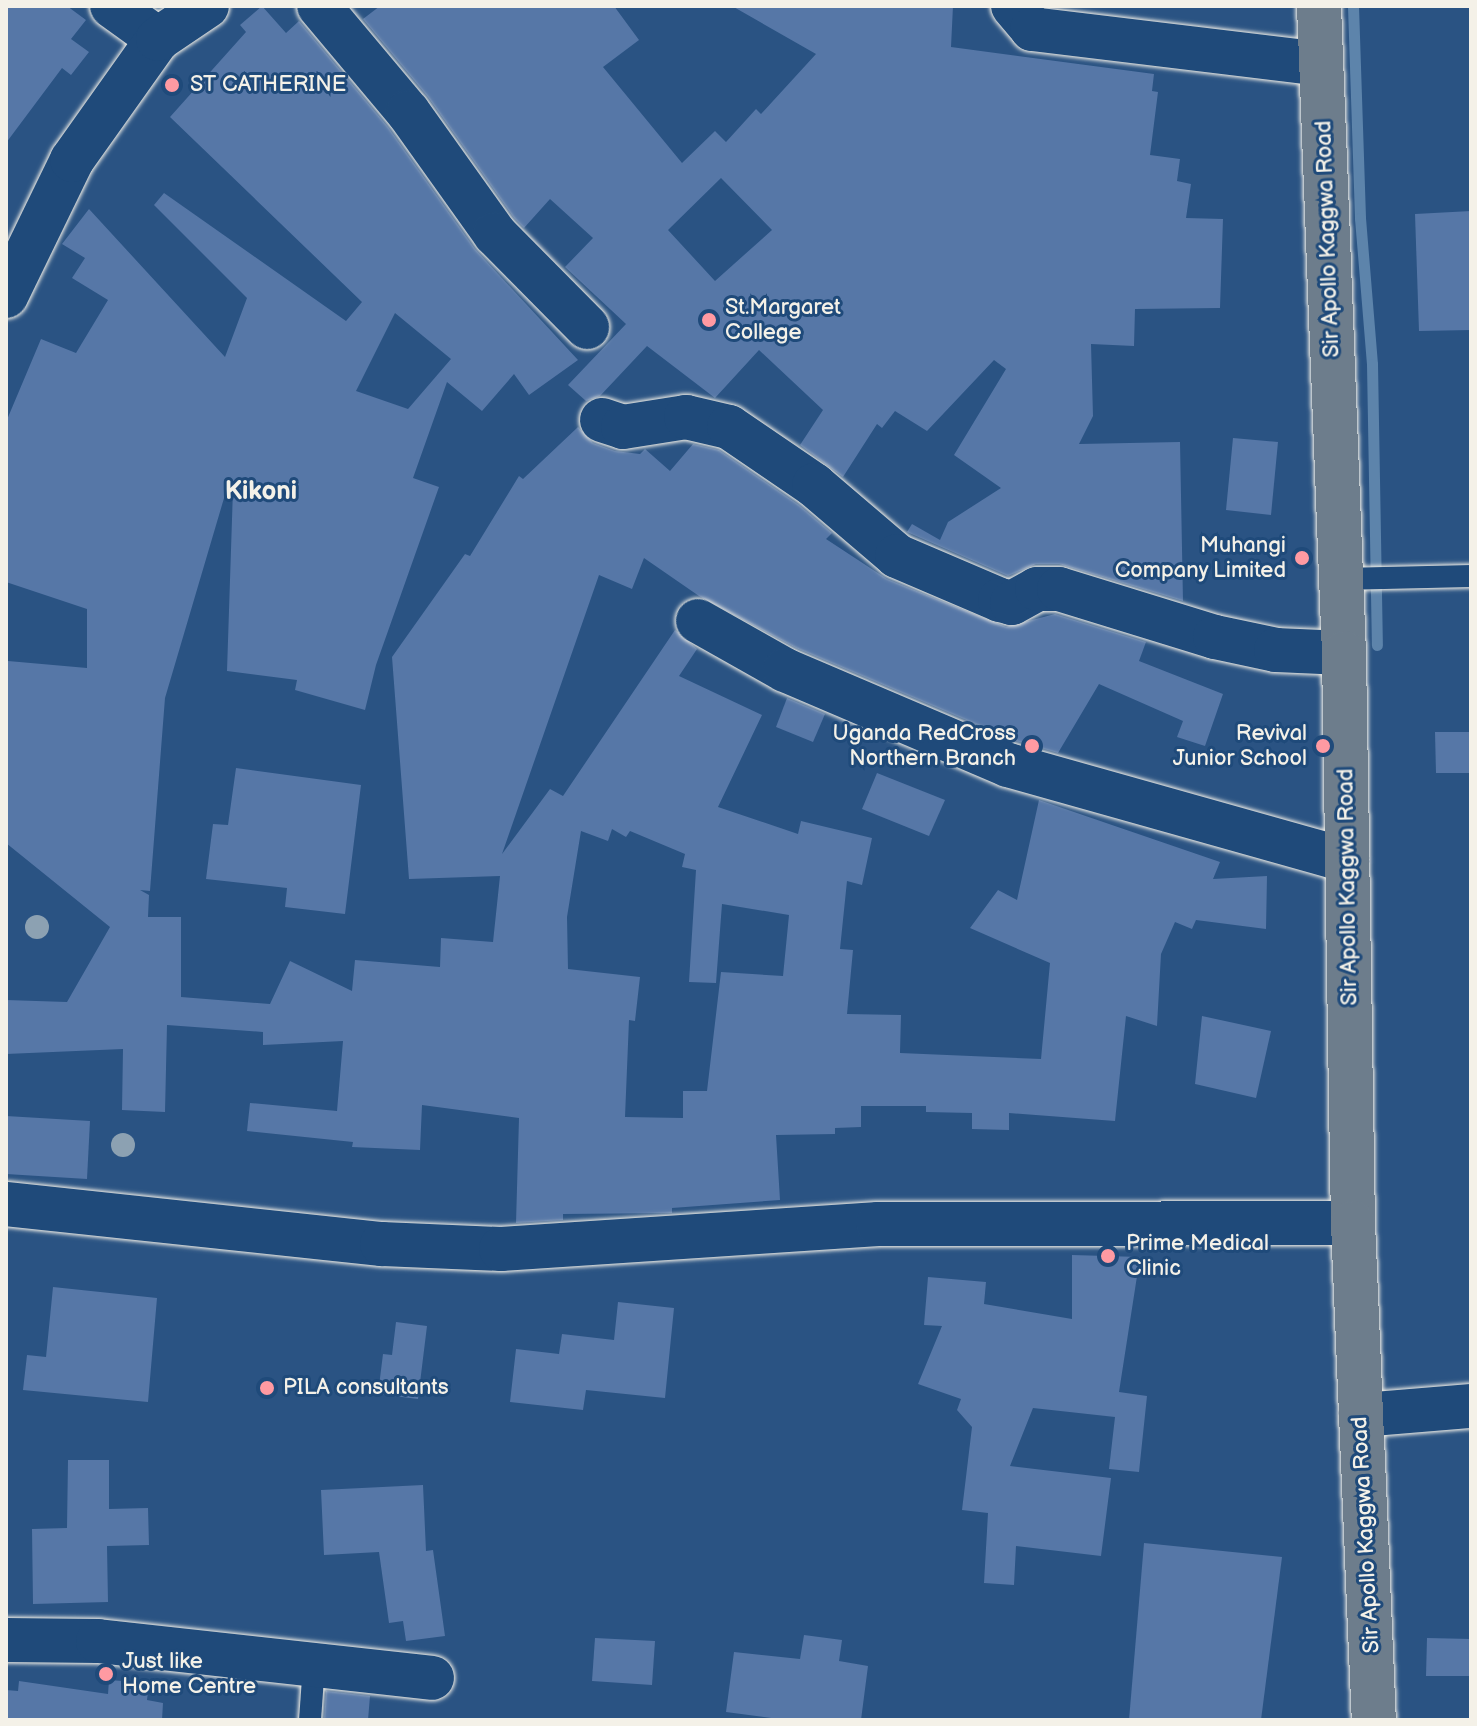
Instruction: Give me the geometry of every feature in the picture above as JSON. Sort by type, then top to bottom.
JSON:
[{"type":"main road","name":"Sir Apollo Kaggwa Road","points":[[1319,6],[1344,653],[1353,1223],[1374,1720]]},
{"type":"street","points":[[6,296],[72,160],[180,19],[112,6]]},
{"type":"street","points":[[319,6],[408,112],[495,234],[587,327]]},
{"type":"street","points":[[1013,6],[1032,29],[1321,64]]},
{"type":"street","points":[[602,420],[623,427],[686,417],[729,427],[814,485],[897,556],[1000,600],[1012,603],[1037,589],[1059,589],[1215,637],[1276,650],[1344,653]]},
{"type":"street","points":[[698,621],[785,670],[1008,765],[1347,860]]},
{"type":"street","points":[[6,1204],[382,1244],[501,1249],[878,1224],[1353,1223]]},
{"type":"street","points":[[1361,1415],[1471,1406]]},
{"type":"street","points":[[6,1640],[98,1641],[432,1678]]},
{"type":"lane","points":[[1341,579],[1471,576]]},
{"type":"lane","points":[[310,1720],[314,1664]]},
{"type":"building","points":[[6,6],[67,6],[86,20],[71,39],[89,52],[71,75],[62,68],[6,143]]},
{"type":"building","points":[[262,6],[286,33],[299,21],[388,127],[475,249],[578,360],[529,395],[514,374],[482,411],[447,382],[413,478],[439,487],[376,665],[365,710],[295,690],[297,680],[227,671],[233,489],[227,488],[165,698],[150,891],[140,890],[149,895],[148,917],[181,917],[181,997],[270,1004],[290,961],[352,991],[355,960],[440,967],[441,938],[493,942],[500,876],[409,879],[392,657],[465,554],[470,556],[519,476],[523,479],[578,427],[593,443],[615,451],[640,454],[645,449],[670,471],[693,444],[719,450],[799,505],[832,533],[826,539],[887,579],[1006,627],[1055,614],[1146,642],[1139,661],[1223,694],[1205,746],[1177,737],[1183,721],[1099,684],[1058,753],[1016,741],[796,648],[699,596],[644,558],[632,589],[599,575],[502,854],[550,789],[563,796],[675,630],[697,649],[679,676],[762,715],[718,807],[798,834],[801,821],[872,838],[862,885],[847,881],[840,949],[853,950],[847,1014],[901,1015],[900,1053],[1041,1059],[1050,963],[970,928],[998,890],[1017,900],[1039,800],[1220,862],[1213,879],[1267,876],[1266,929],[1196,920],[1192,929],[1175,922],[1161,954],[1157,1026],[1126,1016],[1115,1121],[1009,1113],[1009,1130],[972,1129],[972,1113],[926,1112],[926,1106],[861,1106],[861,1127],[835,1128],[835,1134],[776,1135],[780,1200],[672,1208],[672,1213],[563,1214],[563,1220],[516,1223],[519,1118],[422,1105],[420,1150],[352,1147],[353,1142],[247,1131],[250,1103],[337,1111],[343,1041],[263,1045],[263,1032],[167,1025],[165,1112],[122,1110],[123,1049],[6,1054],[6,1000],[67,1002],[110,927],[6,843],[8,661],[87,668],[87,609],[6,582],[6,422],[41,339],[76,353],[108,300],[72,278],[85,258],[62,244],[89,209],[225,357],[247,298],[154,205],[164,193],[346,321],[362,302],[170,117],[246,32],[240,25]],"holes":[[[395,313],[451,359],[408,409],[356,391]],[[612,829],[626,837],[630,831],[685,854],[682,867],[696,870],[689,982],[716,983],[722,904],[789,915],[783,976],[721,972],[707,1091],[683,1091],[683,1118],[625,1117],[629,1020],[635,1021],[640,977],[568,969],[567,917],[581,831],[608,841]]]},
{"type":"building","points":[[380,6],[614,6],[639,40],[603,67],[682,163],[715,131],[726,142],[756,109],[761,114],[816,54],[732,6],[953,6],[951,47],[1154,74],[1152,91],[1158,92],[1150,155],[1180,159],[1177,181],[1191,184],[1186,218],[1223,219],[1220,308],[1135,309],[1134,346],[1091,344],[1093,416],[1079,444],[1180,442],[1183,601],[1059,564],[1036,564],[1008,576],[907,532],[912,524],[940,540],[948,522],[1001,488],[954,455],[1006,369],[994,360],[927,431],[895,411],[882,428],[877,424],[843,477],[800,445],[823,410],[759,350],[715,398],[647,346],[600,396],[586,401],[568,385],[626,324],[565,267],[593,238],[550,199],[524,228],[428,97],[363,19]],"holes":[[[721,178],[772,230],[715,281],[668,230]]]},
{"type":"building","points":[[1471,211],[1471,330],[1419,331],[1415,214]]},
{"type":"building","points":[[1233,438],[1278,442],[1271,515],[1226,510]]},
{"type":"building","points":[[787,698],[825,714],[813,742],[776,727]]},
{"type":"building","points":[[1435,732],[1471,732],[1471,773],[1436,773]]},
{"type":"building","points":[[236,768],[361,785],[345,914],[285,907],[287,888],[206,879],[213,824],[228,825]]},
{"type":"building","points":[[877,773],[945,800],[929,836],[862,809]]},
{"type":"building","points":[[1202,1016],[1271,1031],[1256,1098],[1195,1084]]},
{"type":"building","points":[[6,1116],[90,1121],[87,1179],[6,1174]]},
{"type":"building","points":[[1072,1255],[1140,1257],[1119,1392],[1147,1396],[1139,1472],[1109,1469],[1115,1417],[1033,1408],[1010,1466],[1111,1478],[1101,1556],[1016,1546],[1014,1585],[984,1583],[988,1513],[962,1510],[972,1427],[957,1410],[961,1399],[918,1384],[942,1326],[924,1325],[928,1277],[986,1282],[984,1304],[1072,1319]]},
{"type":"building","points":[[53,1287],[157,1298],[148,1402],[23,1390],[27,1355],[46,1357]]},
{"type":"building","points":[[618,1302],[674,1308],[665,1398],[586,1390],[583,1410],[510,1402],[516,1349],[559,1354],[562,1334],[614,1340]]},
{"type":"building","points":[[396,1322],[427,1326],[418,1399],[378,1394],[383,1354],[392,1355]]},
{"type":"building","points":[[68,1460],[109,1460],[109,1509],[148,1508],[149,1545],[107,1546],[108,1602],[33,1604],[32,1529],[67,1528]]},
{"type":"building","points":[[423,1485],[426,1551],[433,1550],[445,1636],[406,1641],[403,1621],[389,1623],[379,1552],[324,1555],[321,1490]]},
{"type":"building","points":[[1144,1543],[1282,1557],[1261,1720],[1129,1720]]},
{"type":"building","points":[[804,1635],[842,1640],[839,1661],[868,1666],[861,1720],[786,1720],[726,1712],[734,1652],[800,1659]]},
{"type":"building","points":[[595,1638],[655,1641],[652,1685],[592,1681]]},
{"type":"building","points":[[1427,1638],[1471,1639],[1471,1676],[1426,1676]]},
{"type":"building","points":[[109,1680],[149,1683],[147,1700],[163,1703],[162,1720],[6,1720],[6,1690],[18,1691],[19,1681],[108,1694]]},
{"type":"building","points":[[326,1691],[370,1696],[368,1720],[324,1720]]},
{"type":"waterway","points":[[1353,6],[1360,218],[1372,364],[1377,645]]},
{"type":"place","name":"ST CATHERINE","points":[[172,85]]},
{"type":"place","name":"St.Margaret College","points":[[709,320]]},
{"type":"place","name":"Muhangi Company Limited","points":[[1302,558]]},
{"type":"place","name":"Uganda RedCross Northern Branch","points":[[1032,746]]},
{"type":"place","name":"Revival Junior School","points":[[1323,746]]},
{"type":"place","name":"Prime Medical Clinic","points":[[1108,1256]]},
{"type":"place","name":"PILA consultants","points":[[267,1388]]},
{"type":"place","name":"Just like Home Centre","points":[[106,1674]]},
{"type":"district","name":"Kikoni","points":[[261,492]]}]
